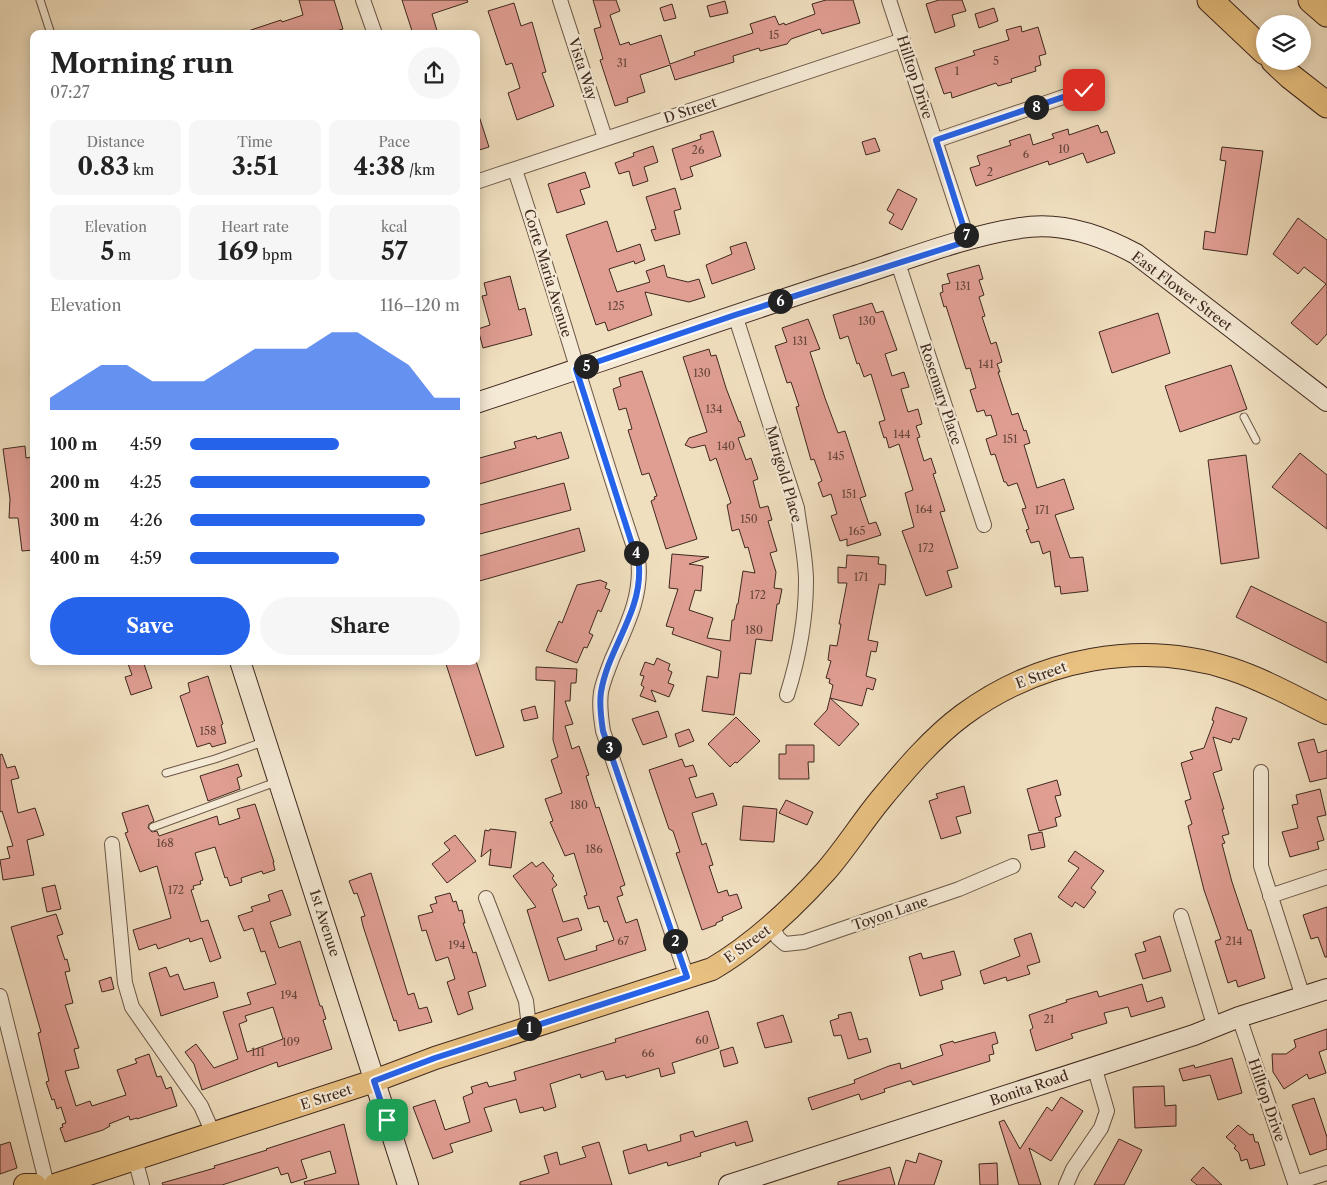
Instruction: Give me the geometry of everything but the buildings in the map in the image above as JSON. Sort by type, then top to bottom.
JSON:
[{"type":"highway","points":[[1210,0],[1256,43]]},
{"type":"highway","points":[[1311,0],[1327,14]]},
{"type":"highway","points":[[1284,70],[1327,104]]},
{"type":"main road","name":"E Street","points":[[55,1185],[712,968],[737,955],[772,926],[826,870],[881,799],[944,730],[980,703],[1006,688],[1040,673],[1085,661],[1109,657],[1158,656],[1182,658],[1214,664],[1252,676],[1327,713]]},
{"type":"main road","points":[[25,1185],[35,1185]]},
{"type":"street","points":[[364,0],[374,30]]},
{"type":"street","name":"Vista Way","points":[[560,0],[605,138]]},
{"type":"street","name":"Hilltop Drive","points":[[889,0],[968,241]]},
{"type":"street","name":"D Street","points":[[480,181],[903,40]]},
{"type":"street","points":[[936,140],[1084,90]]},
{"type":"street","name":"Corte Maria Avenue","points":[[515,170],[559,303],[576,369],[639,566],[639,583],[635,603],[604,679],[601,691],[602,724],[687,977]]},
{"type":"street","name":"East Flower Street","points":[[480,402],[735,315],[968,241],[1020,228],[1052,227],[1087,233],[1136,254],[1327,401]]},
{"type":"street","name":"Rosemary Place","points":[[898,263],[984,525]]},
{"type":"street","name":"Marigold Place","points":[[735,315],[792,494],[800,529],[806,580],[805,602],[793,676],[786,695]]},
{"type":"street","name":"1st Avenue","points":[[241,665],[408,1185]]},
{"type":"street","points":[[1262,772],[1261,866],[1303,997]]},
{"type":"street","points":[[112,844],[125,983],[132,1007],[201,1106],[213,1133]]},
{"type":"street","name":"Toyon Lane","points":[[772,926],[778,938],[785,944],[804,942],[959,889],[1013,866]]},
{"type":"street","points":[[1270,896],[1327,877]]},
{"type":"street","points":[[486,898],[526,1001],[530,1027]]},
{"type":"street","points":[[1181,916],[1215,1028]]},
{"type":"street","name":"Bonita Road","points":[[729,1185],[1215,1028],[1239,1017],[1327,989]]},
{"type":"street","points":[[0,996],[47,1185]]},
{"type":"street","name":"Hilltop Drive","points":[[1239,1017],[1295,1183],[1327,1172]]},
{"type":"street","points":[[1066,1185],[1073,1169],[1101,1128],[1107,1111],[1094,1066]]},
{"type":"street","points":[[135,1159],[142,1185]]},
{"type":"lane","points":[[40,0],[50,30]]},
{"type":"lane","points":[[1244,418],[1256,440]]},
{"type":"lane","points":[[166,773],[266,741]]},
{"type":"lane","points":[[154,827],[279,781]]},
{"type":"route","points":[[387,1120],[374,1081],[435,1058],[687,977],[603,731],[600,717],[601,691],[604,679],[635,603],[640,573],[638,559],[576,369],[735,315],[968,241],[936,140],[1084,90]]}]
